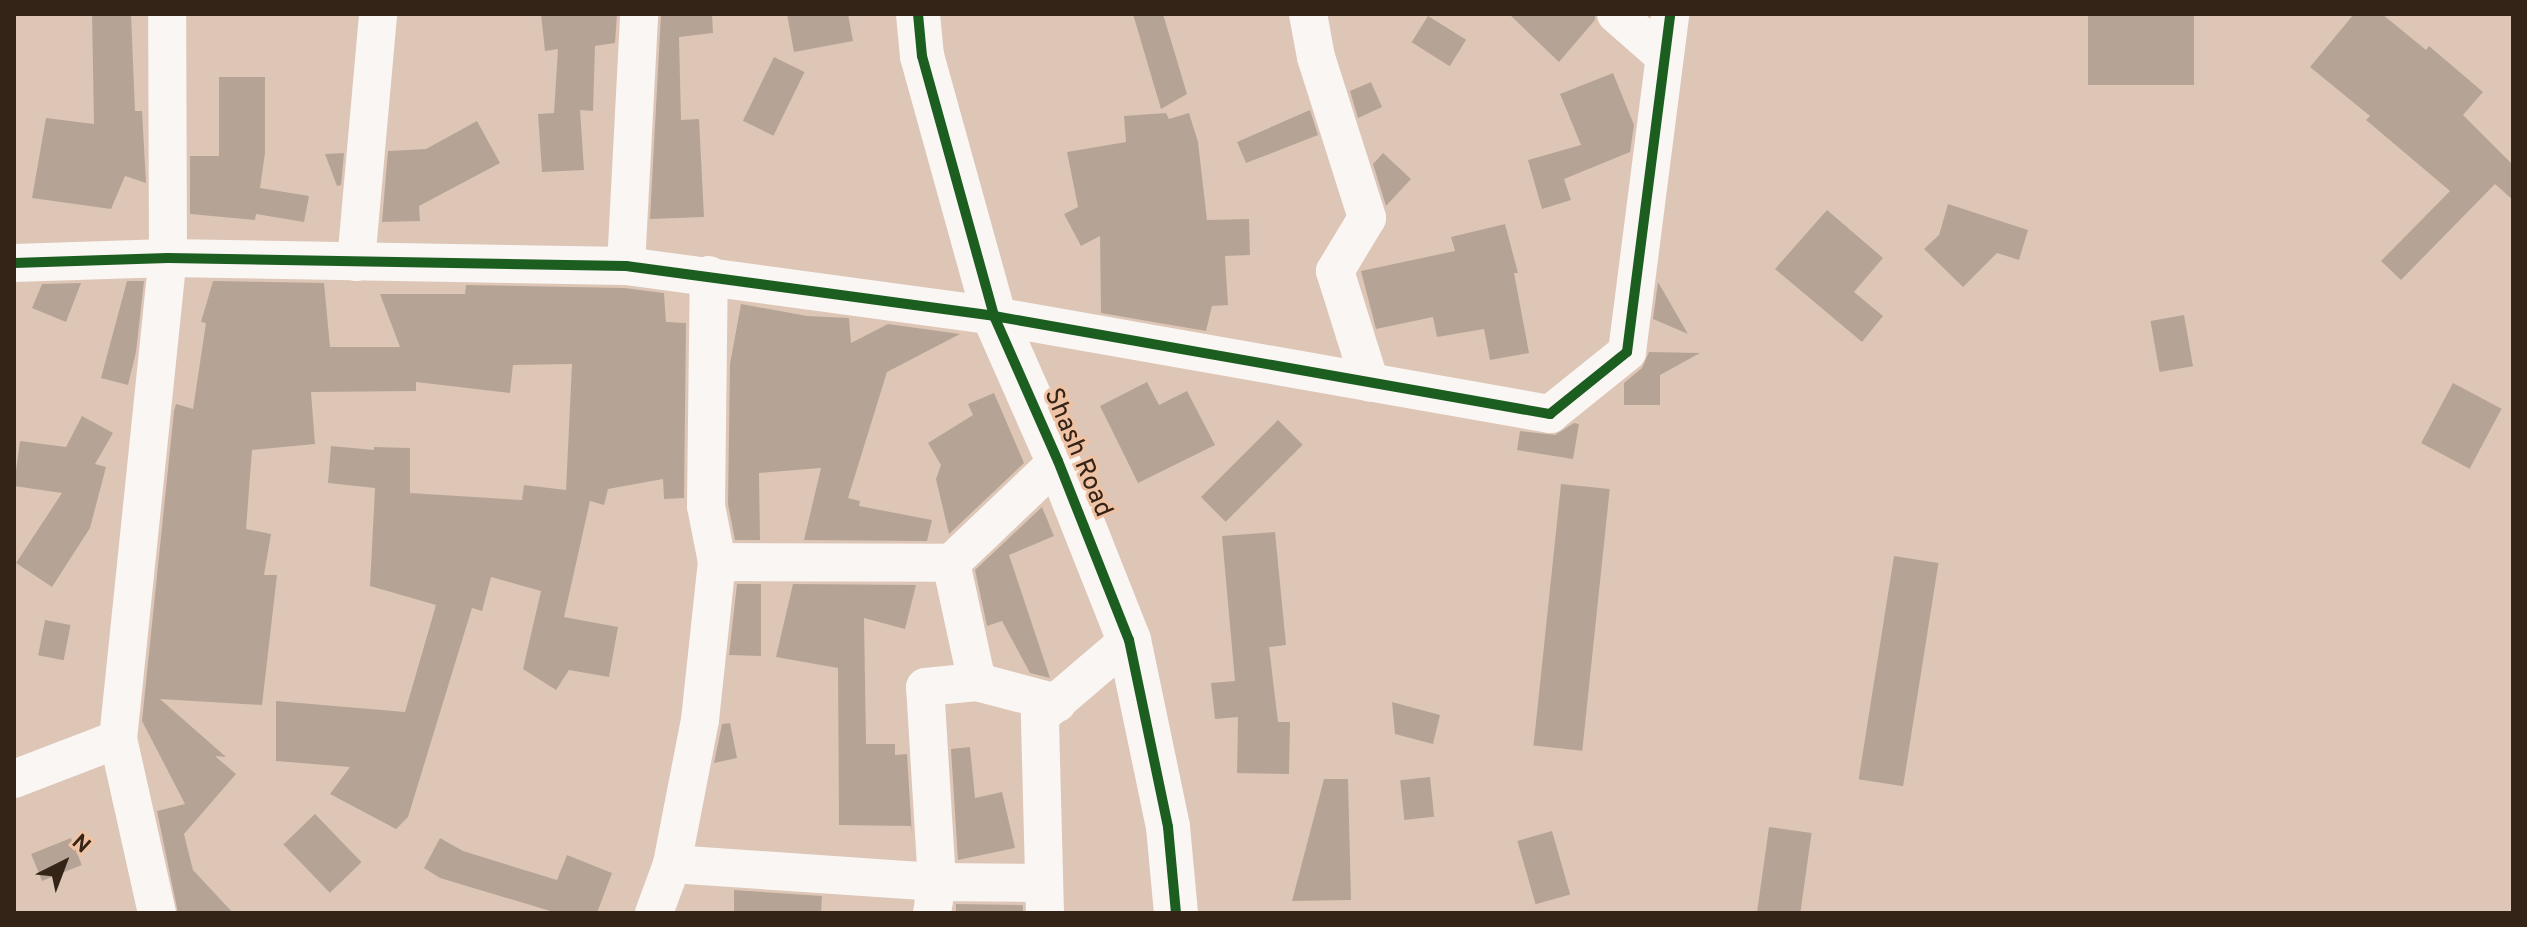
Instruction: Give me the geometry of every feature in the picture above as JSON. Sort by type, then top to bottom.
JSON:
[{"type":"street","points":[[157,913],[118,739],[168,258],[167,14]]},
{"type":"street","points":[[356,262],[378,14]]},
{"type":"street","points":[[626,266],[639,14]]},
{"type":"street","name":"Shash Road","points":[[918,14],[922,56],[994,316],[1058,461],[1129,640],[1168,827],[1176,913]]},
{"type":"street","points":[[1308,14],[1316,57],[1367,218],[1335,271],[1370,383]]},
{"type":"street","points":[[1616,14],[1664,56]]},
{"type":"street","points":[[14,263],[168,258],[626,266],[994,316],[1550,414],[1627,352],[1670,14]]},
{"type":"street","points":[[654,913],[672,864],[700,720],[717,562],[706,506],[709,275]]},
{"type":"street","points":[[717,562],[951,563],[1058,461]]},
{"type":"street","points":[[951,563],[977,682]]},
{"type":"street","points":[[672,864],[935,897],[1044,898],[1040,716],[1129,640]]},
{"type":"street","points":[[935,897],[925,687],[977,682],[1057,703]]},
{"type":"street","points":[[14,779],[118,739]]},
{"type":"building","points":[[92,14],[131,14],[135,111],[142,111],[146,183],[125,176],[111,209],[32,198],[46,118],[94,124]]},
{"type":"building","points":[[541,14],[617,14],[615,43],[595,46],[593,111],[580,110],[584,170],[542,172],[538,114],[554,113],[558,49],[545,51]]},
{"type":"building","points":[[661,14],[712,14],[713,33],[679,37],[681,120],[699,119],[704,217],[650,219]]},
{"type":"building","points":[[787,14],[848,14],[853,41],[794,52]]},
{"type":"building","points":[[1133,14],[1163,14],[1187,94],[1161,109]]},
{"type":"building","points":[[1509,14],[1595,14],[1595,20],[1559,62]]},
{"type":"building","points":[[2088,14],[2194,14],[2194,85],[2088,85]]},
{"type":"building","points":[[2354,14],[2382,14],[2426,50],[2429,46],[2483,92],[2463,115],[2513,165],[2513,200],[2495,184],[2401,280],[2381,261],[2450,191],[2366,120],[2370,116],[2310,67]]},
{"type":"building","points":[[1428,16],[1466,40],[1450,66],[1412,42]]},
{"type":"building","points":[[774,57],[805,72],[773,136],[743,121]]},
{"type":"building","points":[[1613,73],[1634,125],[1630,152],[1564,179],[1571,200],[1542,209],[1528,160],[1581,145],[1560,94]]},
{"type":"building","points":[[219,77],[265,77],[265,153],[260,188],[309,196],[304,222],[256,214],[255,220],[190,214],[190,156],[219,156]]},
{"type":"building","points":[[1371,82],[1382,107],[1358,118],[1350,91]]},
{"type":"building","points":[[1310,110],[1318,135],[1246,163],[1237,142]]},
{"type":"building","points":[[1166,113],[1169,119],[1189,113],[1198,142],[1207,220],[1249,219],[1250,255],[1225,256],[1228,305],[1212,306],[1206,331],[1101,313],[1100,236],[1081,246],[1064,214],[1078,207],[1067,152],[1126,142],[1124,116]]},
{"type":"building","points":[[477,121],[500,163],[419,206],[420,221],[382,222],[388,151],[426,149]]},
{"type":"building","points":[[344,153],[341,185],[337,186],[325,154]]},
{"type":"building","points":[[1383,153],[1411,179],[1386,206],[1373,164]]},
{"type":"building","points":[[1948,204],[2028,230],[2019,260],[1997,253],[1963,287],[1924,249],[1939,235]]},
{"type":"building","points":[[1827,210],[1883,258],[1854,292],[1883,316],[1862,342],[1775,269]]},
{"type":"building","points":[[1505,224],[1518,273],[1514,273],[1529,353],[1490,360],[1484,329],[1437,337],[1433,317],[1376,329],[1361,271],[1455,251],[1451,237]]},
{"type":"building","points":[[127,281],[144,281],[136,352],[128,385],[101,378]]},
{"type":"building","points":[[213,281],[324,283],[330,347],[400,347],[380,294],[465,294],[466,285],[624,288],[664,293],[666,322],[686,323],[684,498],[664,499],[663,479],[608,489],[604,505],[590,501],[564,617],[618,627],[609,677],[569,670],[556,690],[523,669],[541,591],[491,577],[482,611],[472,608],[408,817],[396,829],[330,794],[350,767],[276,761],[276,701],[405,712],[436,605],[370,586],[375,488],[328,483],[331,446],[374,450],[374,447],[410,448],[410,493],[522,500],[524,485],[566,490],[572,364],[513,365],[510,393],[416,382],[416,391],[311,392],[315,444],[252,450],[246,529],[271,534],[264,575],[277,575],[262,705],[160,699],[226,757],[215,756],[236,774],[184,834],[193,870],[233,913],[178,913],[157,811],[185,804],[142,721],[174,411],[176,404],[193,409],[206,323],[201,322]]},
{"type":"building","points":[[1658,282],[1688,334],[1653,319]]},
{"type":"building","points":[[81,283],[66,322],[32,308],[42,284]]},
{"type":"building","points":[[741,304],[807,316],[849,318],[851,343],[888,324],[960,334],[887,372],[848,498],[860,501],[859,506],[932,520],[927,541],[804,540],[821,468],[759,473],[760,540],[735,540],[728,504],[730,364]]},
{"type":"building","points":[[2184,315],[2193,366],[2160,372],[2151,321]]},
{"type":"building","points":[[1649,352],[1700,353],[1660,375],[1660,405],[1624,405],[1624,383],[1642,368]]},
{"type":"building","points":[[1147,382],[1159,405],[1187,391],[1215,445],[1138,483],[1100,406]]},
{"type":"building","points":[[2453,383],[2502,409],[2470,469],[2421,443]]},
{"type":"building","points":[[994,393],[1024,463],[949,534],[936,479],[941,465],[928,443],[973,415],[968,404]]},
{"type":"building","points":[[82,416],[113,433],[95,464],[106,467],[90,528],[52,587],[16,563],[62,493],[14,486],[20,441],[66,447]]},
{"type":"building","points":[[1278,420],[1303,445],[1226,522],[1201,497]]},
{"type":"building","points":[[1574,423],[1579,424],[1573,459],[1517,450],[1520,431],[1555,435]]},
{"type":"building","points":[[1561,484],[1610,489],[1582,751],[1534,746]]},
{"type":"building","points":[[1042,507],[1054,536],[1009,555],[1050,678],[1030,673],[1002,621],[987,626],[975,570]]},
{"type":"building","points":[[1275,532],[1286,645],[1269,647],[1278,722],[1290,722],[1289,774],[1237,773],[1238,717],[1215,719],[1211,683],[1235,681],[1222,536]]},
{"type":"building","points":[[1894,556],[1938,563],[1903,786],[1859,779]]},
{"type":"building","points":[[737,584],[761,584],[761,656],[729,655]]},
{"type":"building","points":[[793,584],[916,585],[905,629],[864,618],[866,744],[895,744],[895,755],[907,754],[912,835],[911,826],[839,825],[838,668],[776,657]]},
{"type":"building","points":[[45,620],[71,625],[64,660],[38,655]]},
{"type":"building","points":[[1392,702],[1440,715],[1433,744],[1395,734]]},
{"type":"building","points":[[730,723],[737,758],[714,763],[722,724]]},
{"type":"building","points":[[970,747],[975,798],[1002,792],[1015,848],[958,860],[951,749]]},
{"type":"building","points":[[1430,777],[1434,817],[1404,820],[1400,780]]},
{"type":"building","points":[[1324,779],[1348,779],[1351,900],[1292,901]]},
{"type":"building","points":[[315,814],[362,862],[330,893],[283,845]]},
{"type":"building","points":[[1769,827],[1812,833],[1800,913],[1757,913]]},
{"type":"building","points":[[1552,831],[1570,894],[1536,904],[1517,841]]},
{"type":"building","points":[[71,838],[82,865],[42,881],[31,854]]},
{"type":"building","points":[[440,838],[463,851],[557,880],[567,855],[612,873],[597,913],[557,913],[440,878],[424,868]]},
{"type":"building","points":[[734,890],[822,896],[821,913],[734,913]]},
{"type":"building","points":[[956,904],[1023,905],[1023,913],[956,913]]},
{"type":"cycle path","points":[[918,14],[922,56],[994,316],[1058,461],[1129,640],[1168,827],[1176,913]]},
{"type":"cycle path","points":[[14,263],[168,258],[626,266],[994,316],[1550,414],[1627,352],[1670,14]]}]
